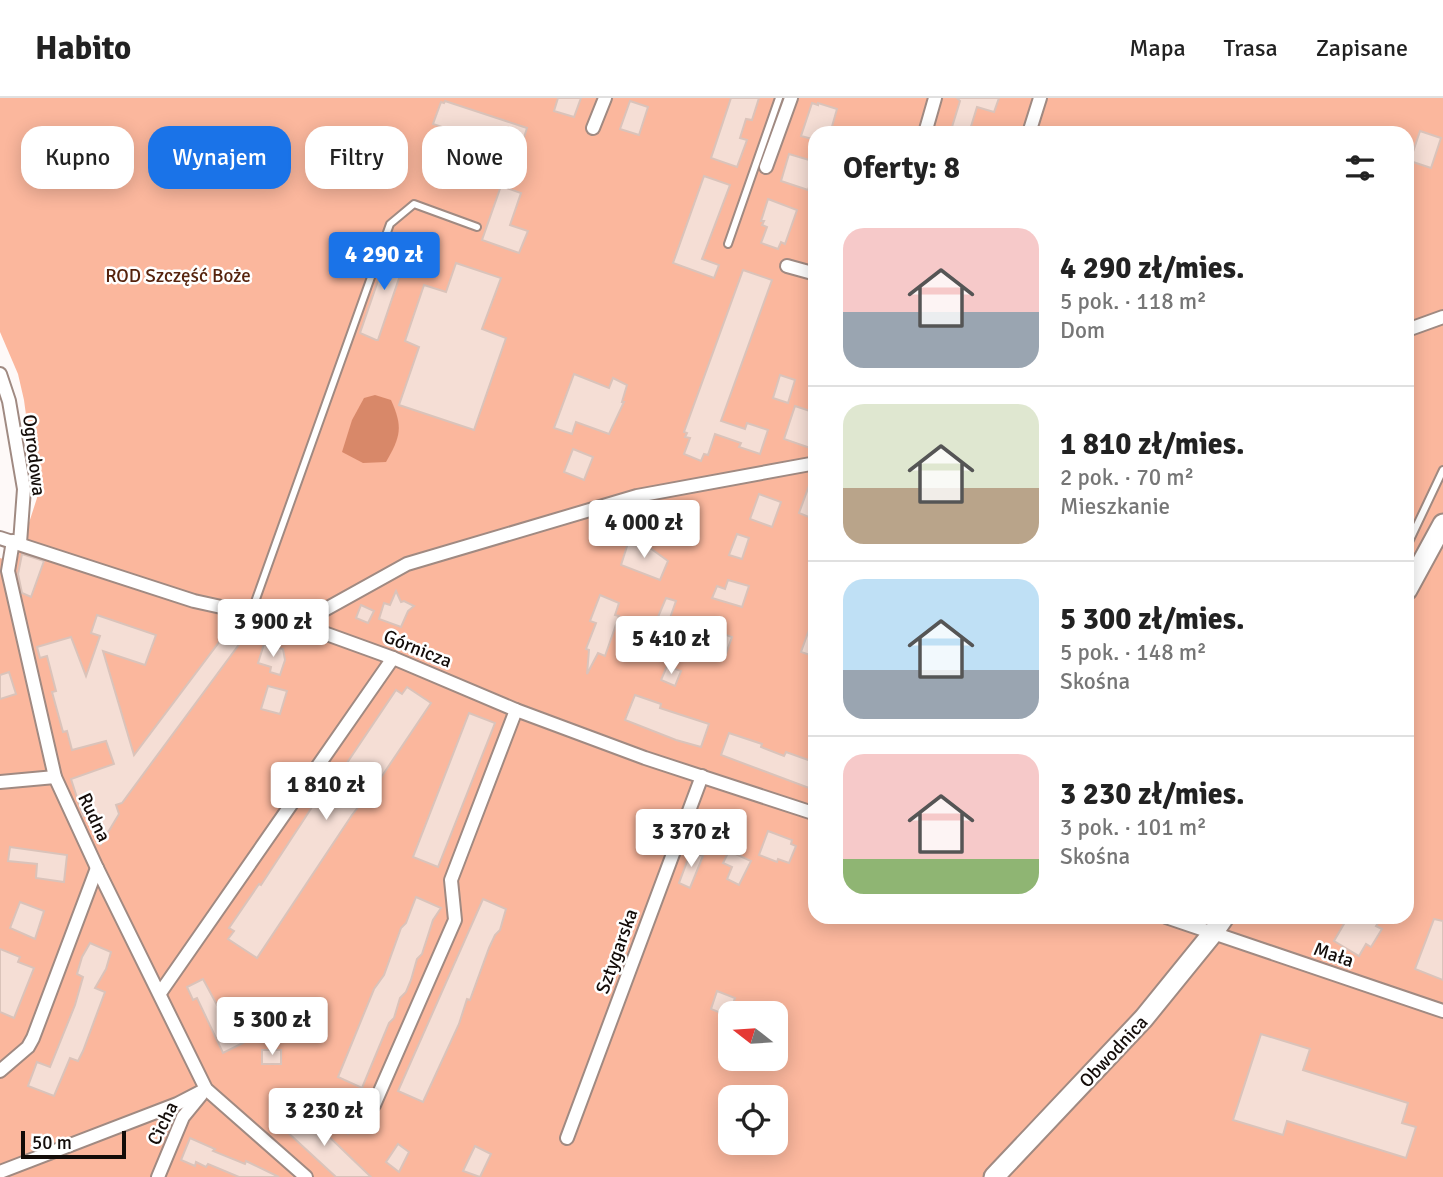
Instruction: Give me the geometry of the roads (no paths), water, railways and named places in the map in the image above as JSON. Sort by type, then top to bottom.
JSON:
[{"type":"highway","points":[[1414,577],[1443,524]]},
{"type":"highway","name":"Obwodnica","points":[[994,1177],[1144,1018],[1218,925]]},
{"type":"street","points":[[593,128],[604,98]]},
{"type":"street","points":[[766,167],[791,98]]},
{"type":"street","points":[[927,126],[935,98]]},
{"type":"street","points":[[1031,126],[1040,98]]},
{"type":"street","points":[[788,266],[808,272]]},
{"type":"street","points":[[1414,327],[1443,317]]},
{"type":"street","name":"Ogrodowa","points":[[0,374],[9,401],[24,489],[17,542]]},
{"type":"street","points":[[299,624],[407,564],[637,496],[808,464]]},
{"type":"street","name":"Górnicza","points":[[0,538],[194,601],[299,624],[393,658],[516,709],[808,811]]},
{"type":"street","name":"Rudna","points":[[17,542],[8,571],[55,777],[206,1089]]},
{"type":"street","points":[[160,993],[393,658]]},
{"type":"street","points":[[374,1105],[455,920],[451,880],[516,709]]},
{"type":"street","name":"Sztygarska","points":[[567,1138],[702,776]]},
{"type":"street","points":[[0,782],[55,777]]},
{"type":"street","points":[[0,1071],[28,1047],[33,1038],[97,868]]},
{"type":"street","name":"Mała","points":[[1218,925],[1443,1012]]},
{"type":"street","points":[[0,1172],[177,1104],[206,1089],[306,1177]]},
{"type":"street","name":"Cicha","points":[[158,1177],[183,1117],[206,1089]]},
{"type":"lane","points":[[728,244],[779,98]]},
{"type":"lane","points":[[251,613],[390,224],[414,204],[477,227]]},
{"type":"lane","points":[[1414,532],[1443,470]]},
{"type":"park label","name":"ROD Szczęść Boże","points":[[178,275]]}]
